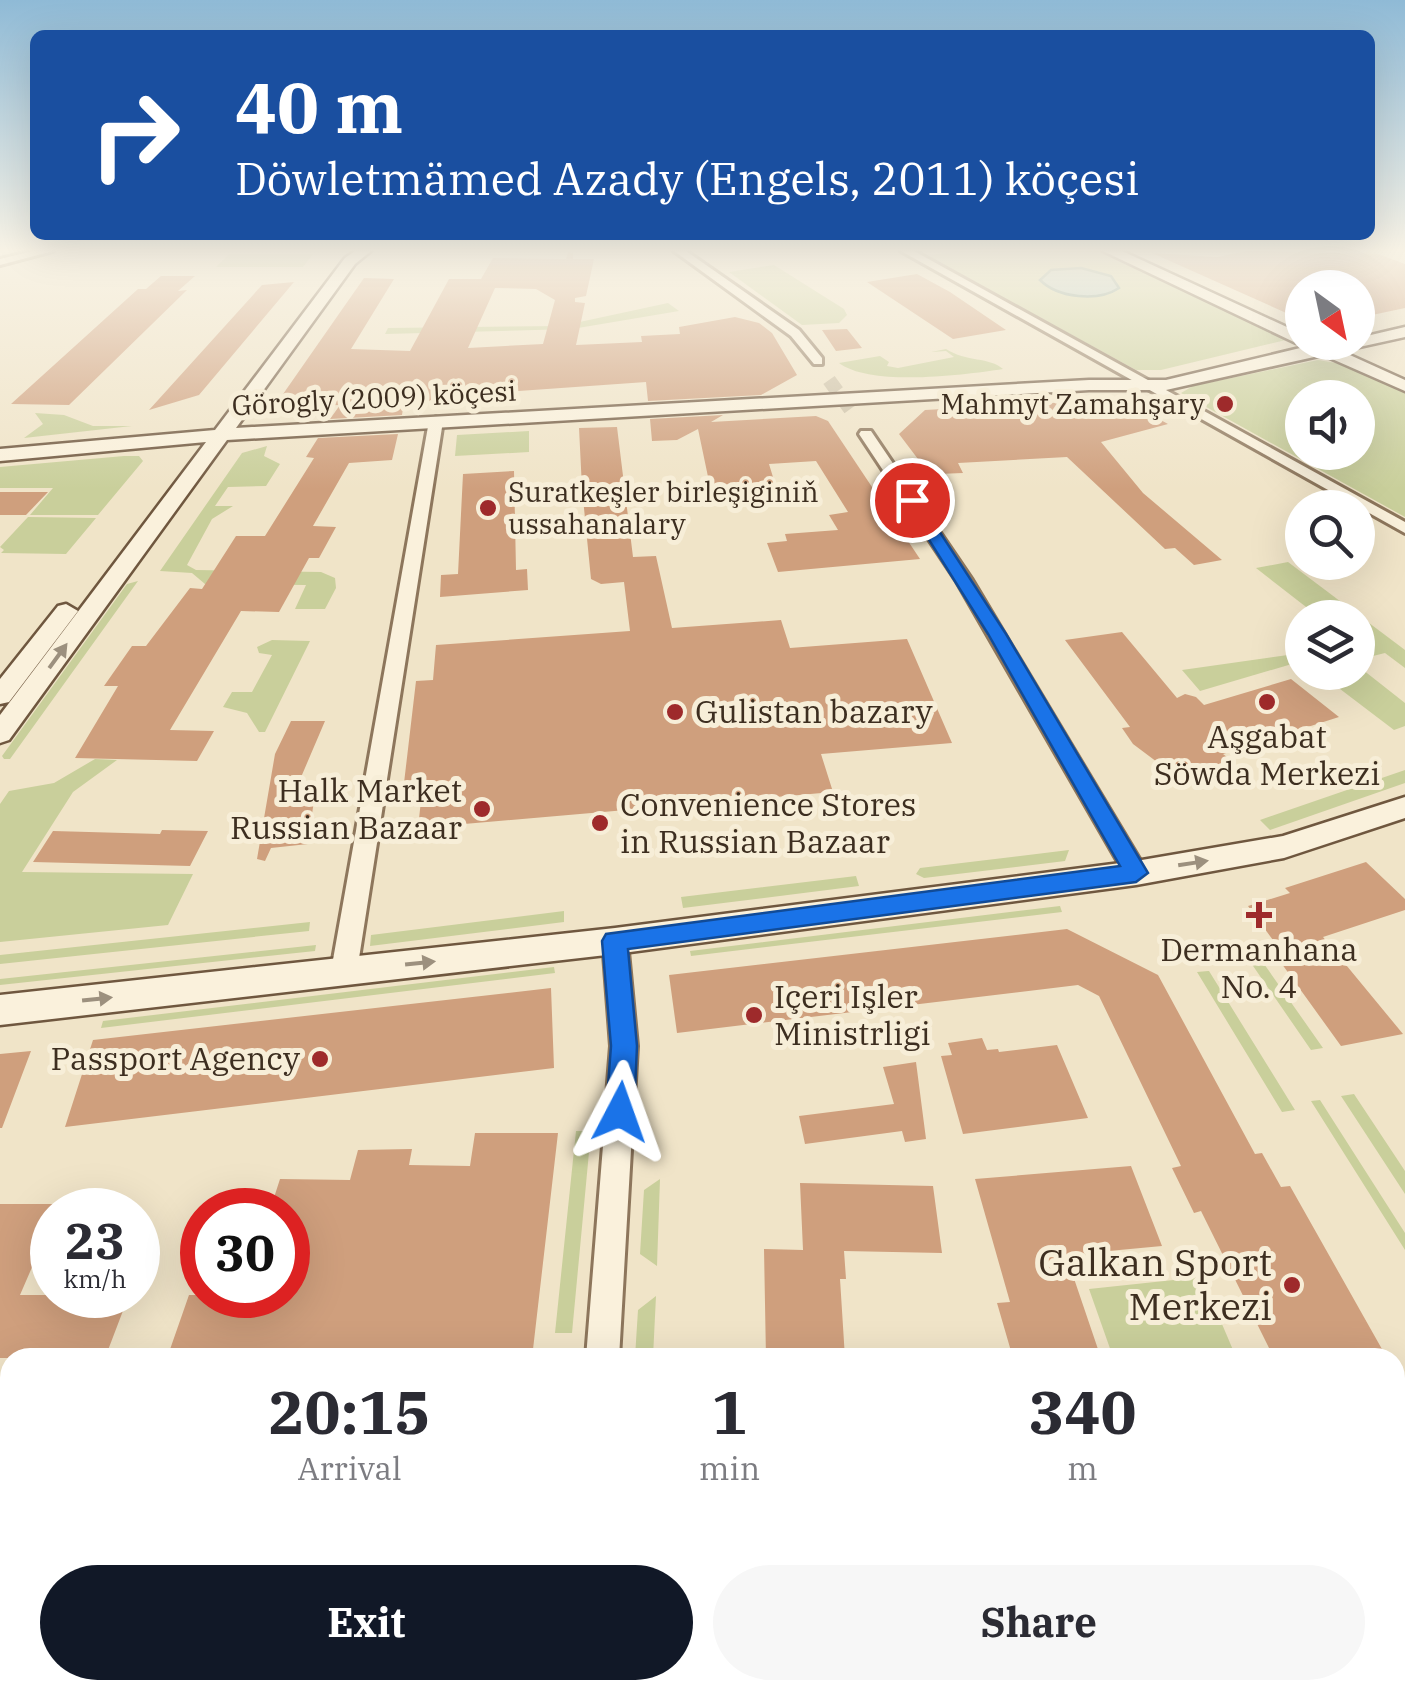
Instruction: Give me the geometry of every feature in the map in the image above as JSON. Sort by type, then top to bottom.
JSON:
[{"type":"street","points":[[0,734],[285,330]]},
{"type":"street","points":[[0,696],[294,330]]},
{"type":"street","points":[[790,330],[807,344],[824,371]]},
{"type":"street","points":[[1049,330],[1405,528]]},
{"type":"street","name":"Görogly (2009) köçesi","points":[[1375,336],[1405,332]]},
{"type":"street","name":"Görogly (2009) köçesi","points":[[0,455],[212,431],[1144,383],[1285,351]]},
{"type":"street","points":[[1352,360],[1405,386]]},
{"type":"street","points":[[1362,360],[1405,377]]},
{"type":"street","name":"Görogly (2009) köçesi","points":[[0,447],[998,382],[1144,383]]},
{"type":"street","points":[[344,971],[436,421]]},
{"type":"street","points":[[861,428],[989,620],[1136,873]]},
{"type":"street","points":[[0,1010],[615,941],[1136,873],[1284,848],[1405,807]]},
{"type":"street","points":[[603,1348],[624,1046],[615,941]]},
{"type":"green space","points":[[387,330],[526,330],[385,334]]},
{"type":"green space","points":[[1063,330],[1265,330],[1285,340],[1285,340],[1161,370],[1136,370]]},
{"type":"green space","points":[[946,349],[1003,369],[895,377],[873,375],[839,363],[880,356],[889,362],[887,366],[898,368],[954,357],[946,351],[931,352]]},
{"type":"green space","points":[[1318,360],[1342,364],[1405,392],[1405,517],[1375,500],[1375,490],[1356,490],[1320,470],[1375,470],[1375,380],[1285,380],[1285,451],[1181,393],[1193,386]]},
{"type":"green space","points":[[35,413],[64,415],[93,426],[132,426],[24,438],[43,424]]},
{"type":"green space","points":[[529,431],[529,452],[455,456],[457,435]]},
{"type":"green space","points":[[267,446],[264,456],[280,464],[266,486],[228,487],[215,506],[233,506],[212,519],[187,565],[196,570],[321,572],[335,578],[336,588],[325,609],[295,609],[306,585],[205,584],[192,573],[160,571],[242,453]]},
{"type":"green space","points":[[139,456],[143,461],[98,515],[30,515],[53,488],[0,488],[0,467]]},
{"type":"green space","points":[[28,517],[96,518],[66,554],[1,553],[4,550],[0,547]]},
{"type":"green space","points":[[1285,563],[1285,580],[1312,580],[1339,600],[1297,600],[1256,568]]},
{"type":"green space","points":[[138,581],[10,759],[4,759],[2,756],[127,584]]},
{"type":"green space","points":[[1375,627],[1405,650],[1405,668],[1385,653],[1375,656]]},
{"type":"green space","points":[[272,640],[310,641],[265,732],[259,732],[247,713],[223,707],[232,692],[252,692],[272,655],[259,653],[257,647]]},
{"type":"green space","points":[[1285,655],[1285,666],[1200,691],[1182,670]]},
{"type":"green space","points":[[1375,679],[1405,703],[1405,726],[1394,730],[1341,690],[1375,690]]},
{"type":"green space","points":[[95,759],[117,760],[73,792],[22,872],[193,874],[168,925],[0,942],[0,804],[9,791],[54,783]]},
{"type":"green space","points":[[1405,770],[1405,783],[1270,830],[1260,820]]},
{"type":"green space","points":[[1069,850],[1065,861],[924,878],[916,874],[920,868]]},
{"type":"green space","points":[[856,876],[859,886],[683,908],[681,897]]},
{"type":"green space","points":[[1060,906],[1062,912],[691,956],[690,951]]},
{"type":"green space","points":[[564,911],[564,922],[370,946],[371,935]]},
{"type":"green space","points":[[310,922],[309,931],[0,964],[0,955]]},
{"type":"green space","points":[[316,945],[315,951],[0,985],[0,979]]},
{"type":"green space","points":[[1262,961],[1323,1048],[1311,1050],[1251,963]]},
{"type":"green space","points":[[554,967],[555,973],[101,1028],[103,1021]]},
{"type":"green space","points":[[1209,971],[1295,1110],[1282,1112],[1197,972]]},
{"type":"green space","points":[[1354,1094],[1405,1171],[1405,1194],[1341,1096]]},
{"type":"green space","points":[[1320,1100],[1405,1233],[1405,1250],[1311,1101]]},
{"type":"green space","points":[[576,1131],[591,1131],[572,1333],[555,1333]]},
{"type":"green space","points":[[660,1179],[657,1266],[640,1254],[644,1190]]},
{"type":"green space","points":[[1202,1277],[1232,1348],[1110,1348],[1089,1289]]},
{"type":"green space","points":[[656,1296],[653,1348],[636,1348],[638,1310]]},
{"type":"building","points":[[92,330],[146,330],[69,405],[11,404]]},
{"type":"building","points":[[221,330],[253,330],[199,395],[149,410]]},
{"type":"building","points":[[328,330],[363,330],[351,349],[410,351],[421,330],[476,330],[468,348],[543,344],[547,330],[579,330],[576,345],[642,342],[641,336],[680,334],[679,330],[768,330],[797,375],[761,395],[648,401],[646,382],[448,392],[444,400],[404,402],[402,415],[330,419],[340,405],[274,407]]},
{"type":"building","points":[[822,330],[848,330],[862,348],[836,351]]},
{"type":"building","points":[[940,330],[1005,330],[953,339]]},
{"type":"building","points":[[1122,399],[1168,424],[1101,442],[1143,493],[1222,560],[1194,565],[1175,548],[1165,549],[1067,457],[958,463],[963,473],[938,474],[934,466],[924,467],[899,434],[925,410]]},
{"type":"building","points":[[723,415],[711,422],[816,416],[828,421],[920,559],[778,572],[767,543],[787,541],[785,534],[838,530],[829,515],[848,512],[816,461],[769,464],[776,487],[711,491],[698,429],[677,440],[652,441],[650,419]]},
{"type":"building","name":"Gulistan bazary","points":[[617,427],[633,557],[656,556],[672,628],[781,620],[790,648],[907,639],[952,743],[821,754],[833,792],[418,828],[423,782],[404,783],[416,681],[433,680],[436,645],[630,631],[624,582],[601,584],[591,579],[582,488],[579,428]]},
{"type":"building","points":[[398,434],[392,460],[349,463],[313,526],[336,527],[319,558],[309,558],[279,612],[241,611],[170,730],[214,731],[197,761],[75,758],[118,686],[104,686],[132,646],[146,646],[190,588],[202,589],[236,536],[265,536],[314,458],[306,457],[318,438]]},
{"type":"building","points":[[514,471],[516,570],[527,569],[528,590],[440,597],[441,575],[458,574],[463,474]]},
{"type":"building","points":[[0,492],[48,492],[26,515],[0,515]]},
{"type":"building","name":"Aşgabat Söwda Merkezi","points":[[1122,632],[1177,698],[1185,694],[1204,705],[1285,681],[1285,690],[1305,690],[1339,717],[1223,754],[1231,760],[1211,768],[1179,769],[1157,762],[1133,744],[1122,728],[1130,727],[1065,640]]},
{"type":"building","points":[[291,721],[325,721],[290,803],[314,800],[308,844],[271,848],[265,861],[257,859],[275,754]]},
{"type":"building","points":[[162,830],[208,831],[190,866],[33,862],[53,831],[160,834]]},
{"type":"building","points":[[1366,862],[1405,899],[1405,910],[1323,937],[1403,1034],[1341,1046],[1274,953],[1281,951],[1248,906],[1290,893],[1285,888]]},
{"type":"building","name":"Içeri Işler Ministrligi","points":[[1067,929],[1158,975],[1255,1154],[1262,1153],[1281,1187],[1290,1186],[1381,1348],[1269,1348],[1201,1211],[1194,1213],[1172,1168],[1181,1166],[1099,996],[1078,985],[677,1033],[669,975]]},
{"type":"building","name":"Passport Agency","points":[[551,988],[554,1068],[65,1127],[93,1040]]},
{"type":"building","points":[[982,1038],[987,1050],[999,1052],[1057,1045],[1088,1118],[963,1134],[941,1056],[952,1055],[948,1043]]},
{"type":"building","points":[[31,1051],[2,1128],[0,1128],[0,1054]]},
{"type":"building","points":[[916,1062],[926,1139],[905,1142],[902,1131],[805,1144],[799,1116],[894,1104],[883,1067]]},
{"type":"building","points":[[475,1133],[558,1133],[533,1348],[170,1348],[181,1318],[310,1318],[310,1188],[277,1188],[280,1179],[350,1180],[358,1150],[412,1149],[409,1165],[470,1166]]},
{"type":"building","points":[[1131,1166],[1162,1246],[1066,1255],[1098,1348],[1010,1348],[997,1303],[1010,1302],[975,1179]]},
{"type":"building","points":[[800,1183],[933,1186],[942,1253],[844,1251],[846,1279],[840,1279],[844,1348],[766,1348],[764,1249],[803,1250]]},
{"type":"building","points":[[0,1204],[30,1204],[30,1272],[20,1295],[30,1295],[30,1318],[120,1318],[109,1348],[0,1348]]},
{"type":"tunnel","points":[[829,380],[853,413]]},
{"type":"place","name":"Mahmyt Zamahşary","points":[[1225,404]]},
{"type":"place","name":"Suratkeşler birleşiginiň ussahanalary","points":[[488,508]]},
{"type":"place","name":"Aşgabat Söwda Merkezi","points":[[1267,702]]},
{"type":"place","name":"Gulistan bazary","points":[[675,712]]},
{"type":"place","name":"Halk Market Russian Bazaar","points":[[482,809]]},
{"type":"place","name":"Convenience Stores in Russian Bazaar","points":[[600,823]]},
{"type":"place","name":"Dermanhana No. 4","points":[[1259,915]]},
{"type":"place","name":"Içeri Işler Ministrligi","points":[[754,1015]]},
{"type":"place","name":"Passport Agency","points":[[320,1059]]},
{"type":"place","name":"Galkan Sport Merkezi","points":[[1292,1285]]},
{"type":"route","points":[[620,1112],[624,1046],[615,941],[1136,873],[997,634],[912,500]]}]
